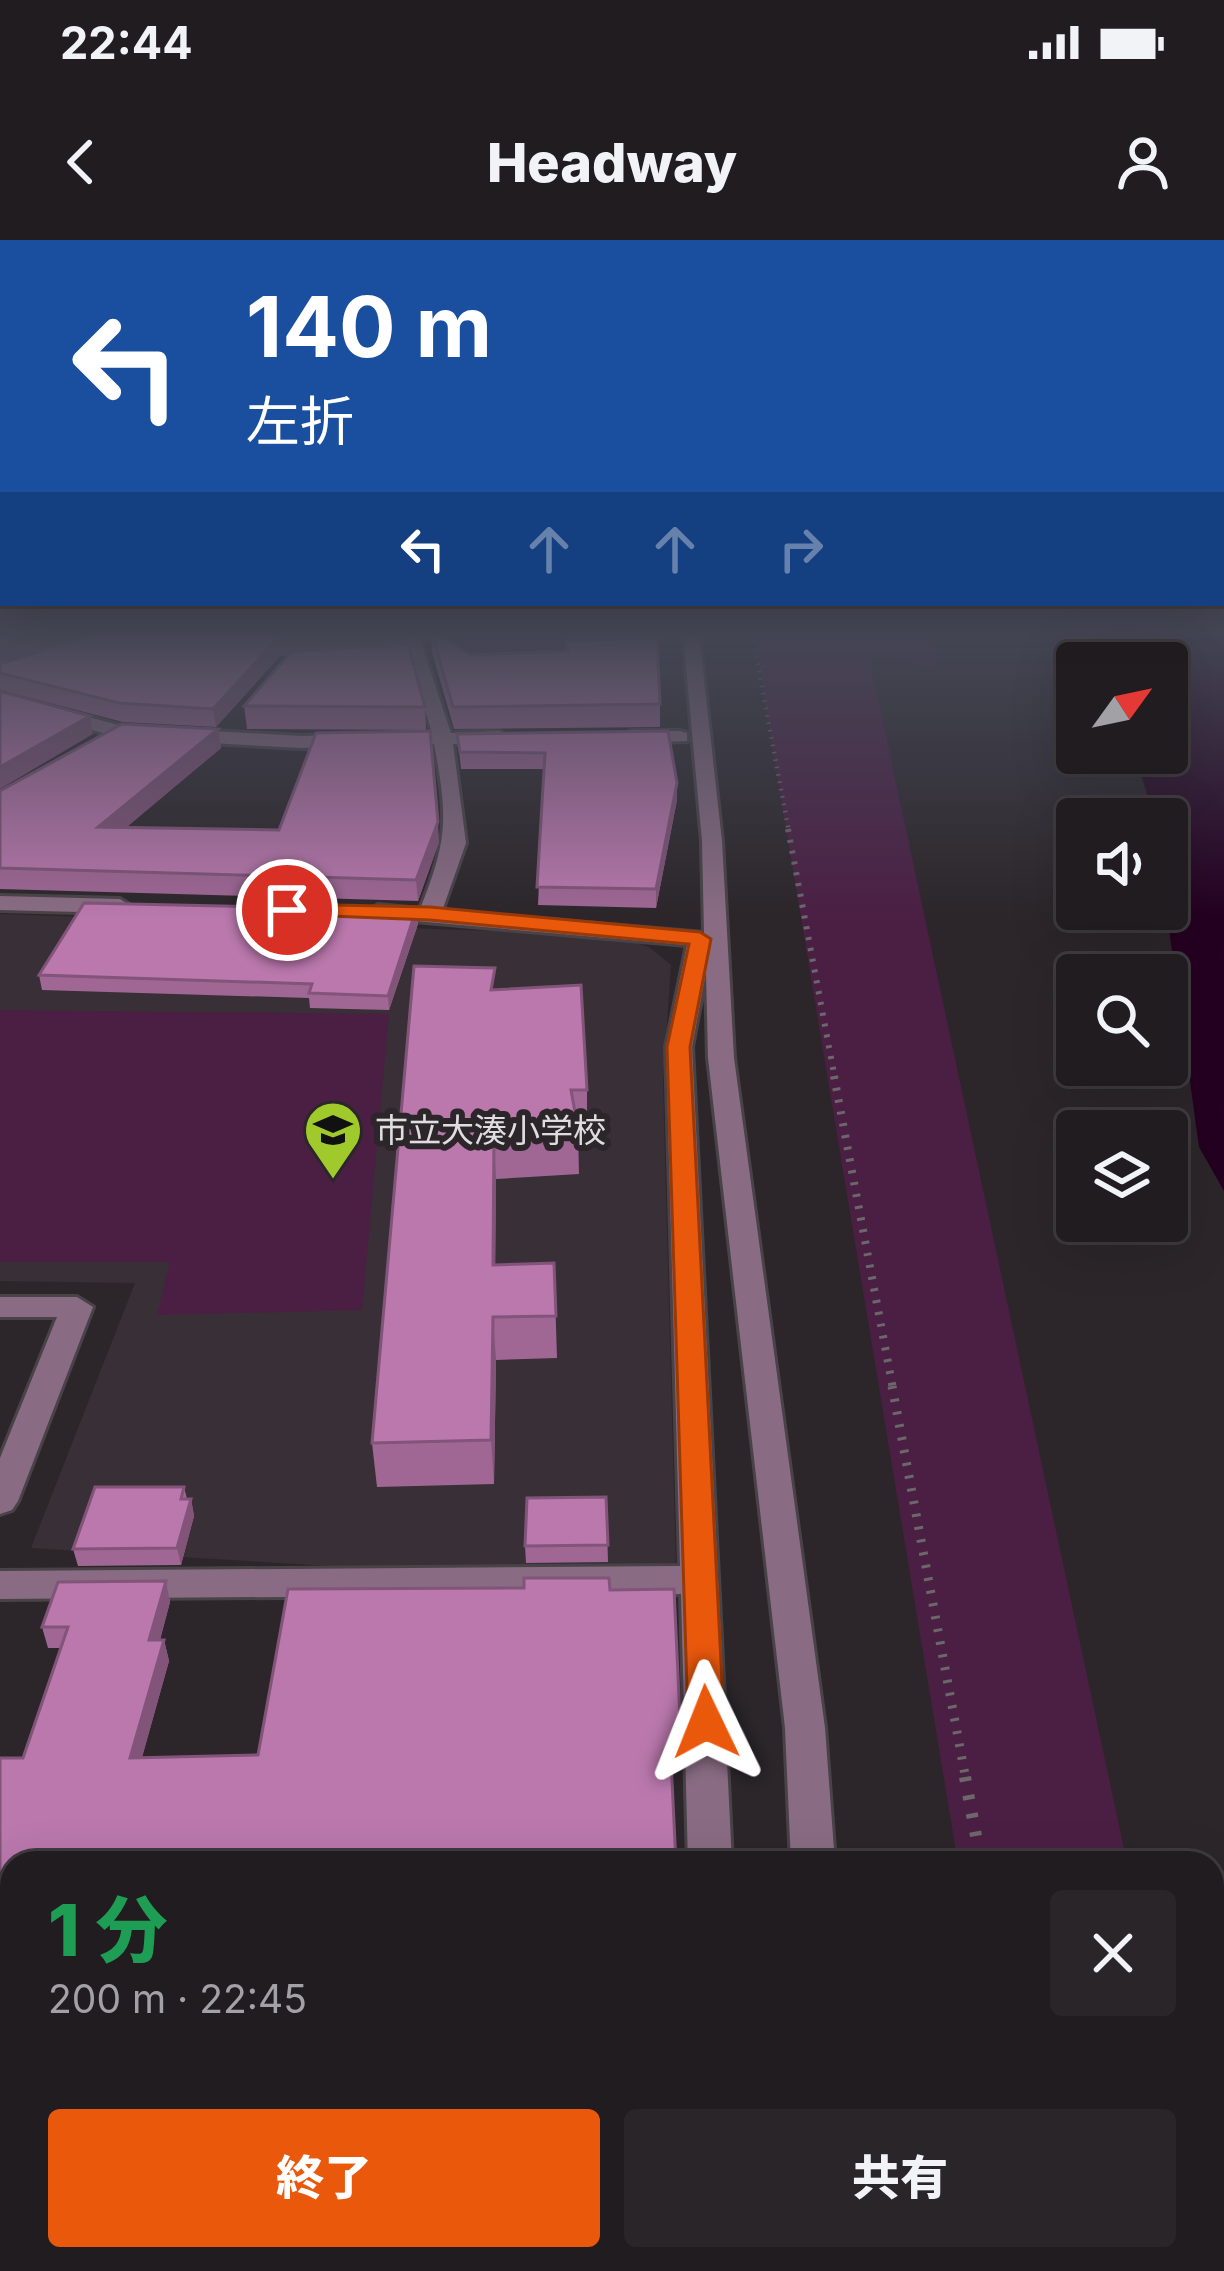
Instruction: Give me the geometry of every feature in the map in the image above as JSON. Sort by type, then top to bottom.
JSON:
[{"type":"street","points":[[110,729],[229,731],[301,742],[514,737]]},
{"type":"street","points":[[430,914],[455,840],[440,729]]},
{"type":"street","points":[[697,729],[721,1058],[805,1728],[812,1851]]},
{"type":"street","points":[[100,743],[122,732]]},
{"type":"street","points":[[608,737],[680,736]]},
{"type":"street","points":[[0,903],[143,907]]},
{"type":"street","points":[[359,912],[430,914],[709,940]]},
{"type":"street","points":[[709,940],[679,1047],[710,1851]]},
{"type":"street","points":[[0,1307],[77,1307],[0,1501]]},
{"type":"street","points":[[0,1585],[701,1580]]},
{"type":"path","points":[[770,729],[979,1851]]},
{"type":"shaded area","points":[[770,729],[884,729],[1124,1851],[956,1851]]},
{"type":"shaded area","points":[[1188,729],[1224,729],[1224,1191],[1199,1147],[1188,1067],[1188,954],[1172,954],[1169,930],[1188,930],[1188,798],[1148,798],[1141,774],[1188,774]]},
{"type":"shaded area","name":"市立大湊小学校","points":[[0,914],[612,935],[649,947],[671,965],[663,1081],[676,1565],[561,1580],[31,1548],[135,1283],[0,1281]]},
{"type":"shaded area","points":[[0,1010],[389,1014],[362,1310],[157,1315],[170,1262],[0,1262]]},
{"type":"building","points":[[0,729],[67,729],[0,767]]},
{"type":"building","points":[[113,729],[218,729],[98,827],[279,830],[316,733],[430,731],[438,822],[416,880],[0,868],[0,791]]},
{"type":"building","points":[[668,731],[677,783],[656,889],[537,887],[545,753],[460,752],[457,734]]},
{"type":"building","points":[[84,903],[416,910],[388,996],[309,993],[312,984],[39,975]]},
{"type":"building","points":[[414,966],[495,968],[491,990],[581,985],[587,1090],[571,1090],[579,1134],[494,1139],[493,1265],[554,1263],[556,1316],[493,1317],[491,1440],[372,1443]]},
{"type":"building","points":[[95,1487],[184,1487],[181,1499],[191,1499],[177,1548],[73,1549]]},
{"type":"building","points":[[606,1497],[608,1545],[525,1546],[527,1498]]},
{"type":"building","points":[[524,1578],[609,1578],[610,1590],[674,1589],[681,1740],[670,1740],[675,1851],[0,1851],[0,1758],[23,1758],[68,1627],[42,1627],[58,1582],[166,1581],[149,1640],[164,1640],[130,1758],[258,1755],[288,1589],[524,1588]]},
{"type":"place","name":"市立大湊小学校","points":[[333,1181]]},
{"type":"route","points":[[287,910],[430,914],[700,939],[679,1047],[706,1722]]}]
